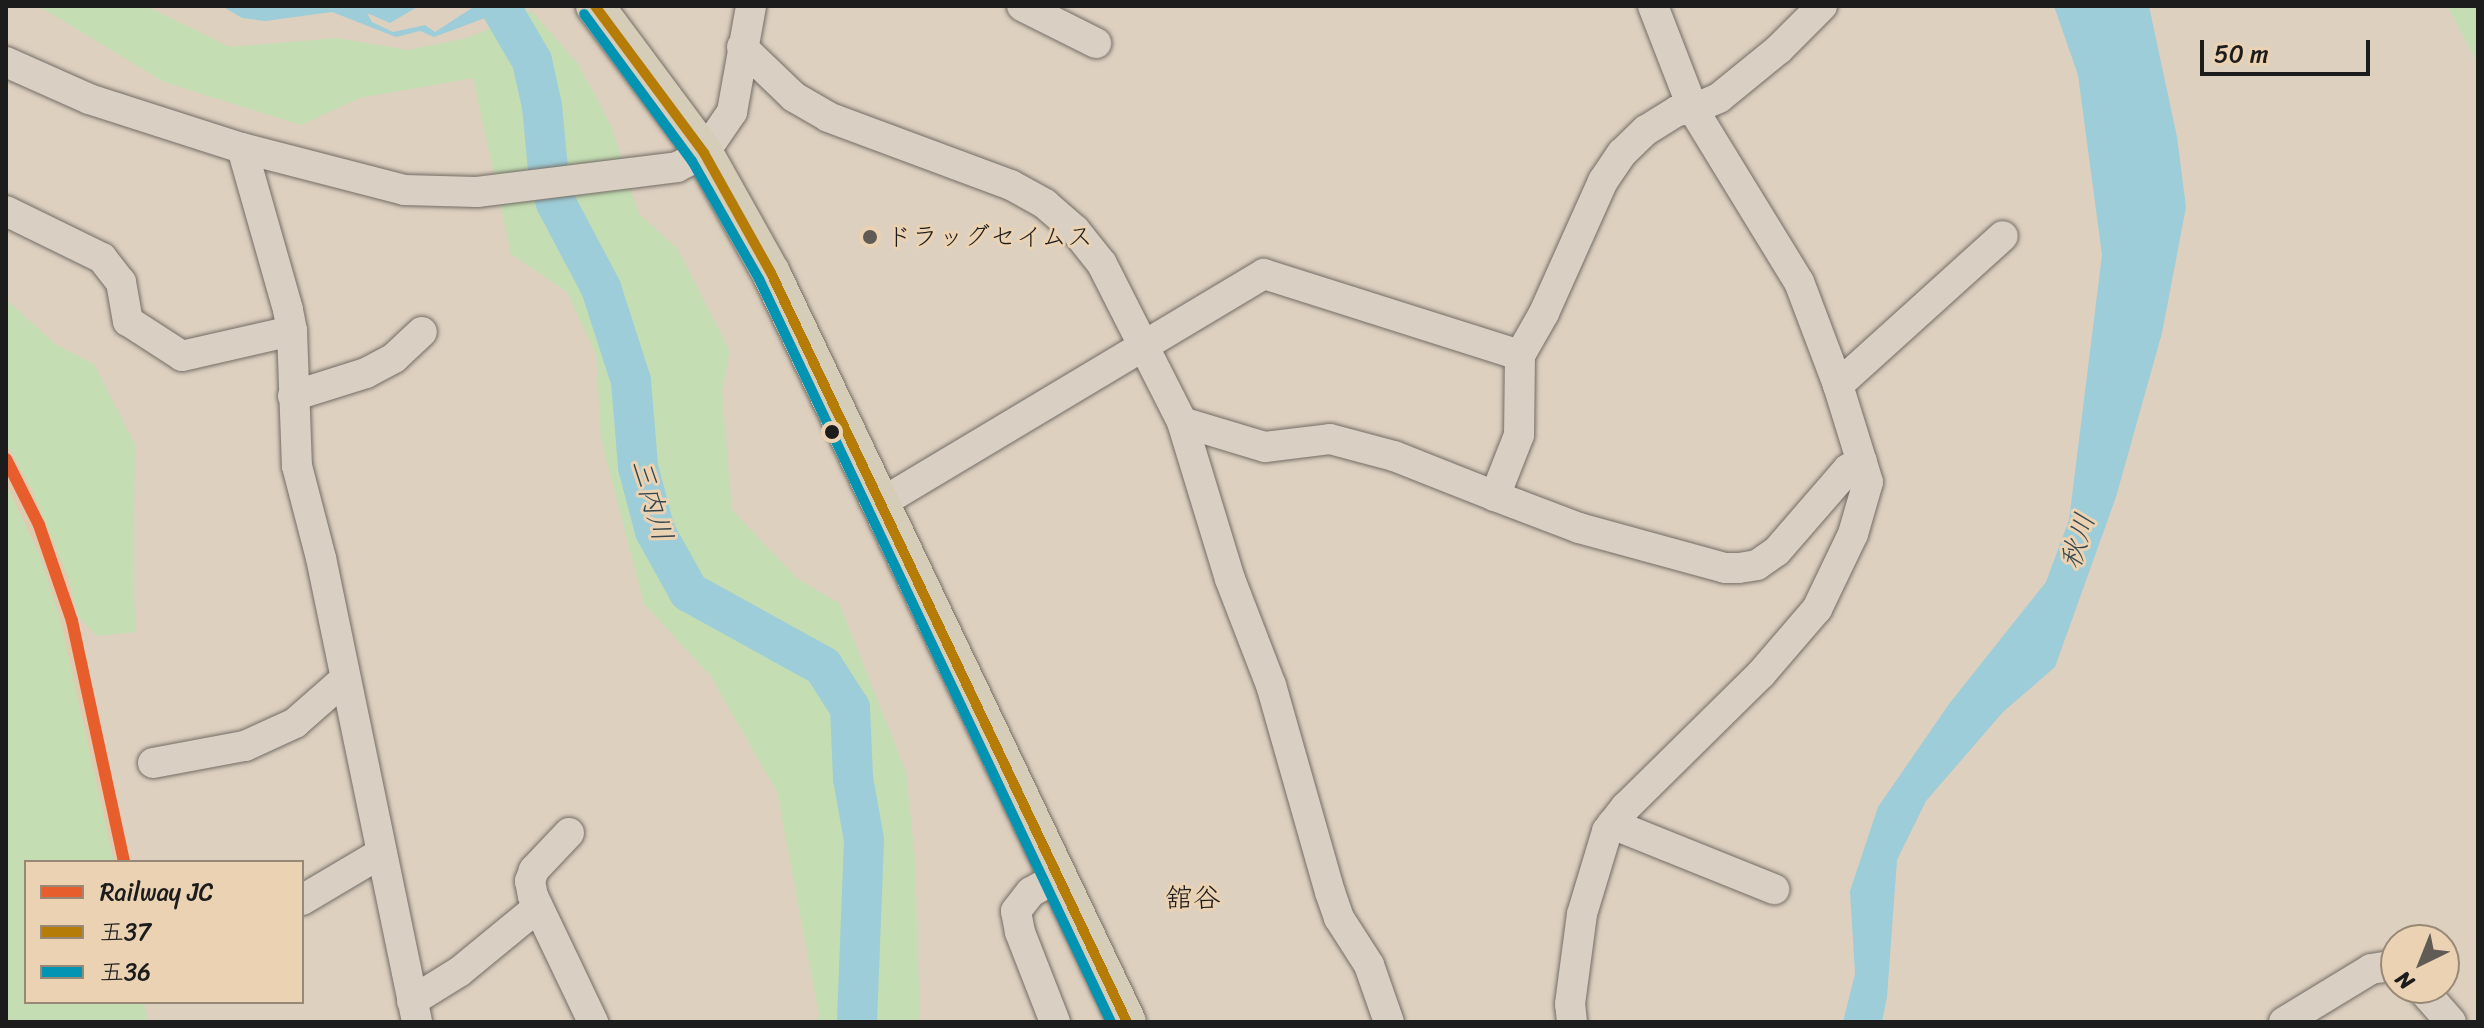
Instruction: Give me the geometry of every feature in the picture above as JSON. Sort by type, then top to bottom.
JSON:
[{"type":"main road","points":[[603,16],[704,153],[771,273],[1127,1022]]},
{"type":"street","points":[[6,62],[89,99],[242,148],[404,190],[442,193],[494,190],[677,167],[704,153],[732,112],[751,6]]},
{"type":"street","points":[[1022,6],[1096,43]]},
{"type":"street","points":[[1572,1022],[1570,1004],[1582,914],[1599,849],[1612,824],[1761,674],[1817,609],[1833,583],[1863,507],[1868,482],[1838,385],[1799,282],[1693,109],[1653,6]]},
{"type":"street","points":[[1495,496],[1519,435],[1520,355],[1544,313],[1603,181],[1622,153],[1646,130],[1677,111],[1693,109],[1719,98],[1779,49],[1822,6]]},
{"type":"street","points":[[742,47],[794,97],[828,117],[1011,185],[1045,204],[1075,230],[1102,264],[1182,422],[1230,579],[1271,685],[1330,892],[1339,918],[1369,965],[1389,1022]]},
{"type":"street","points":[[242,148],[279,274],[292,331],[297,466],[414,1012],[538,907]]},
{"type":"street","points":[[6,211],[102,258],[121,282],[128,321],[182,356],[292,331]]},
{"type":"street","points":[[1838,385],[2003,236]]},
{"type":"street","points":[[881,503],[1264,274],[1520,355]]},
{"type":"street","points":[[293,396],[366,373],[394,358],[422,332]]},
{"type":"street","points":[[1182,422],[1265,447],[1330,439],[1394,456],[1579,528],[1725,568],[1757,565],[1777,551],[1848,469],[1862,461]]},
{"type":"street","points":[[153,763],[245,746],[295,723],[345,679]]},
{"type":"street","points":[[1612,824],[1774,889]]},
{"type":"street","points":[[569,833],[534,870],[530,881],[538,907],[593,1022]]},
{"type":"street","points":[[304,899],[381,853]]},
{"type":"street","points":[[1055,1022],[1020,932],[1016,911],[1031,892],[1058,877]]},
{"type":"street","points":[[2284,1022],[2371,969],[2380,968]]},
{"type":"street","points":[[2435,1004],[2451,1022]]},
{"type":"shaded area","points":[[6,443],[32,490],[68,577],[131,860],[114,860],[60,618],[40,556],[6,483]]},
{"type":"green space","points":[[39,6],[146,6],[230,47],[336,38],[408,50],[467,38],[532,11],[579,65],[612,128],[638,213],[677,248],[730,351],[722,391],[732,510],[798,579],[839,603],[906,772],[915,858],[920,1022],[817,1022],[819,1015],[777,792],[710,675],[644,604],[601,439],[596,354],[567,292],[511,254],[473,78],[360,98],[301,125],[164,82]]},
{"type":"green space","points":[[2447,6],[2478,6],[2478,64]]},
{"type":"green space","points":[[6,299],[55,344],[94,364],[135,445],[133,580],[136,632],[97,636],[78,616],[68,577],[32,490],[6,443]]},
{"type":"green space","points":[[6,483],[40,556],[60,618],[114,860],[24,860],[24,1004],[144,1004],[148,1022],[6,1022]]},
{"type":"water","points":[[222,6],[419,6],[390,23],[367,13],[372,22],[393,32],[425,25],[435,32],[475,6],[515,6],[546,65],[542,106],[498,23],[485,18],[434,37],[420,31],[396,37],[332,12],[265,21],[242,18]]},
{"type":"water","name":"秋川","points":[[2054,6],[2149,6],[2177,137],[2186,207],[2162,333],[2116,497],[2055,667],[2003,712],[1926,801],[1897,860],[1887,997],[1882,1022],[1843,1022],[1855,974],[1850,891],[1878,807],[1949,704],[2046,582],[2069,520],[2102,255],[2078,75]]},
{"type":"waterway","name":"三内川","points":[[500,6],[532,61],[542,106],[549,180],[556,203],[601,288],[631,381],[638,467],[655,531],[689,592],[823,666],[850,708],[853,778],[864,840],[857,1022]]},
{"type":"rail line","name":"JC","points":[[6,459],[39,525],[72,621],[124,860]]},
{"type":"transit line","name":"五37","points":[[595,6],[704,153],[771,273],[1127,1022]]},
{"type":"transit line","name":"五36","points":[[584,14],[692,161],[759,279],[1111,1022]]},
{"type":"place","name":"ドラッグセイムス","points":[[870,237]]},
{"type":"district","name":"舘谷","points":[[1193,898]]}]
